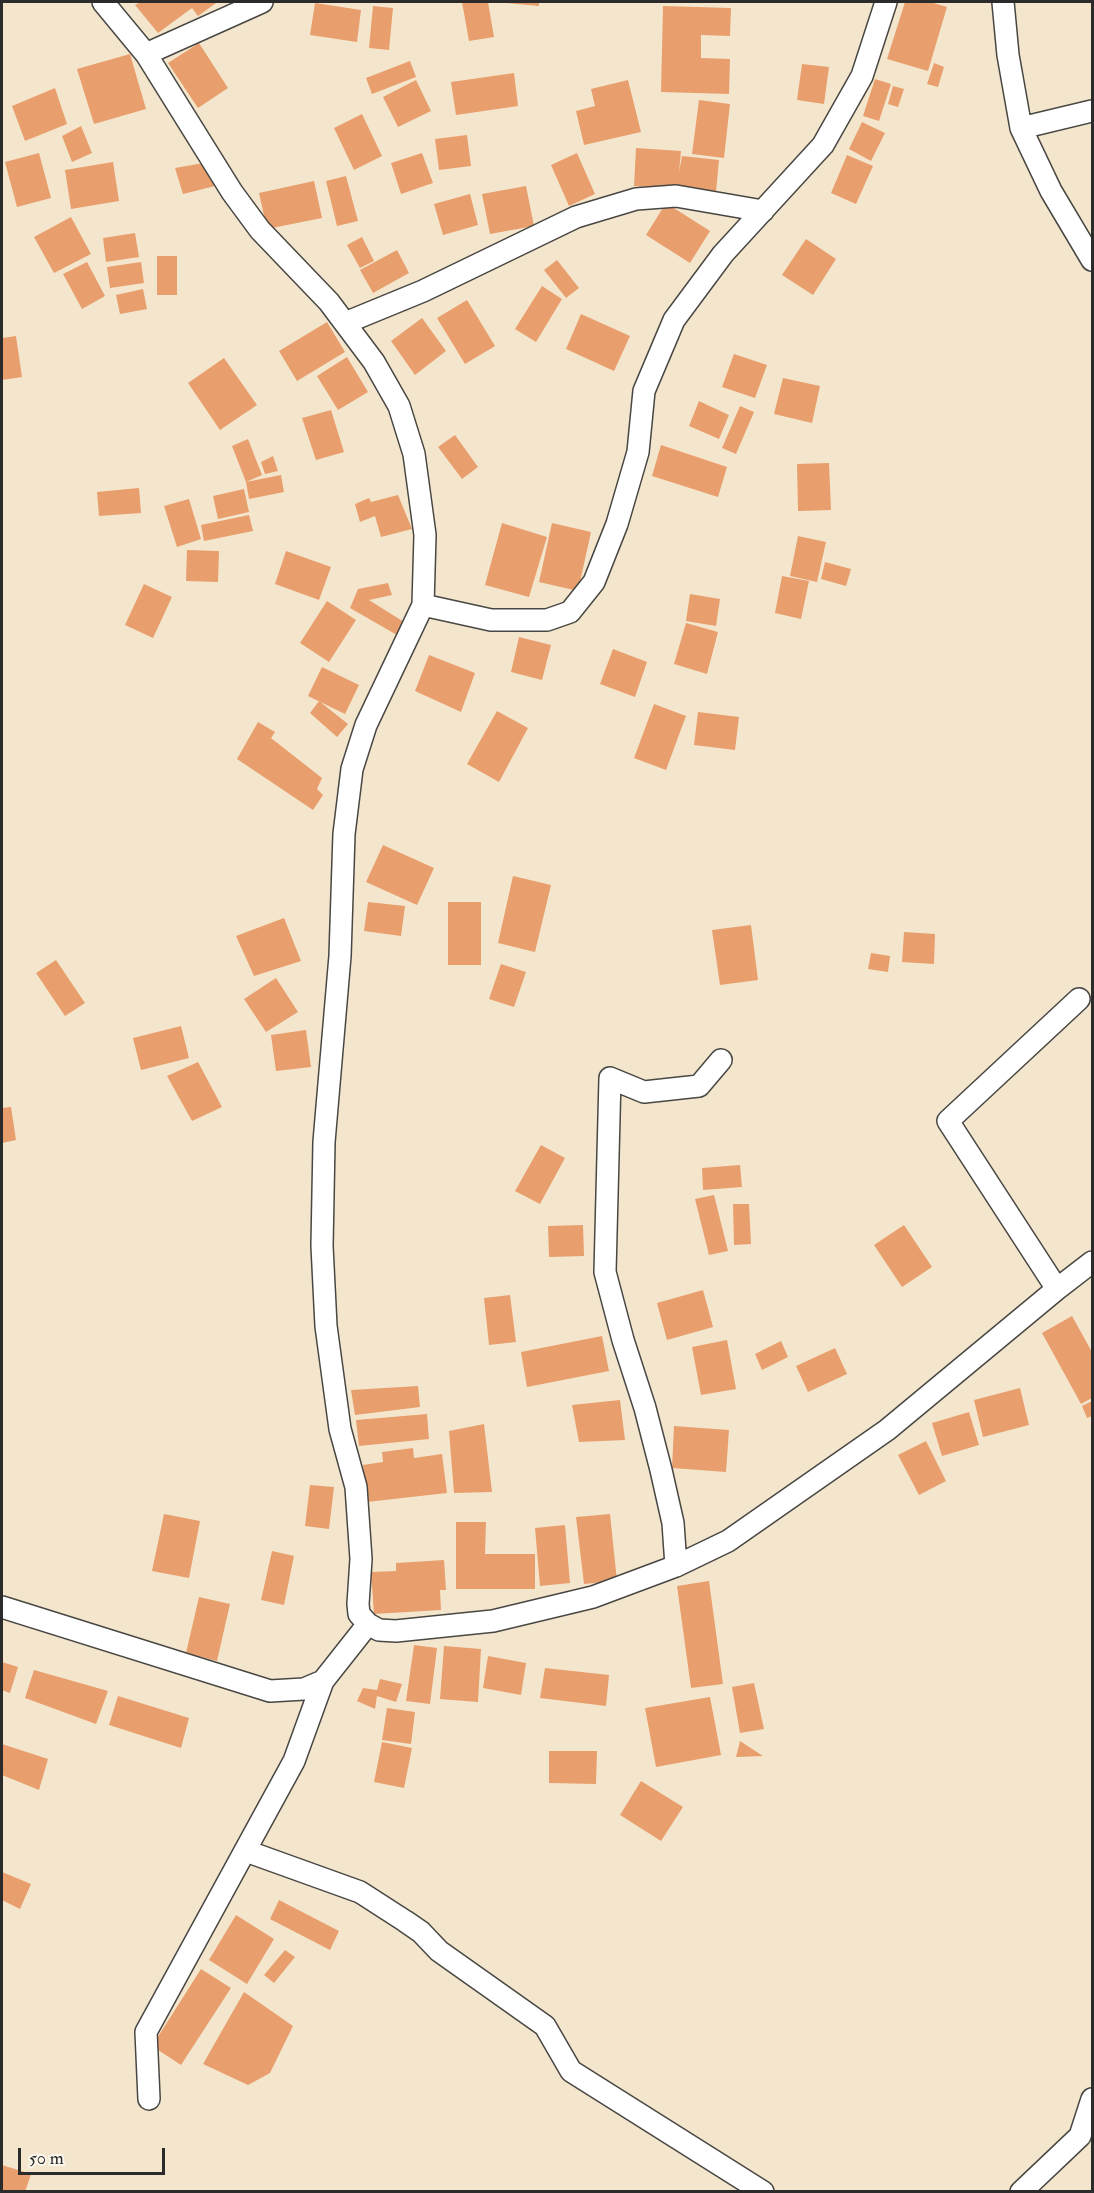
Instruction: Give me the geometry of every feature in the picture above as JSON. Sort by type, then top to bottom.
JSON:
[{"type":"street","points":[[103,2],[146,54],[232,192],[260,230],[329,302],[374,362],[399,406],[414,454],[425,535],[423,605],[366,725],[352,769],[344,834],[340,956],[324,1142],[322,1246],[326,1326],[341,1438],[355,1481],[361,1559],[359,1614],[368,1624],[379,1630],[396,1631],[493,1621],[594,1597],[676,1566],[728,1540],[887,1430],[1092,1262]]},
{"type":"street","points":[[146,54],[262,2]]},
{"type":"street","points":[[423,605],[491,620],[547,620],[570,612],[594,582],[617,524],[638,452],[644,391],[674,320],[723,254],[823,145],[862,76],[886,2]]},
{"type":"street","points":[[1003,2],[1008,55],[1021,128],[1051,190],[1092,260]]},
{"type":"street","points":[[1021,128],[1092,111]]},
{"type":"street","points":[[345,323],[423,291],[576,218],[636,199],[676,196],[763,211]]},
{"type":"street","points":[[1057,1289],[948,1121],[1079,999]]},
{"type":"street","points":[[676,1566],[673,1523],[661,1470],[605,1272],[610,1078],[644,1092],[699,1086],[721,1060]]},
{"type":"street","points":[[2,1607],[270,1690],[304,1689],[323,1681]]},
{"type":"street","points":[[149,2099],[146,2032],[294,1761],[323,1681],[368,1624]]},
{"type":"street","points":[[246,1851],[360,1892],[405,1921],[421,1932],[439,1951],[545,2026],[571,2071],[763,2192]]},
{"type":"street","points":[[1021,2192],[1080,2136],[1092,2099]]},
{"type":"building","points":[[141,2],[216,3],[198,16],[192,8],[158,33],[135,5]]},
{"type":"building","points":[[462,2],[488,2],[494,37],[469,41]]},
{"type":"building","points":[[539,2],[539,6],[506,3]]},
{"type":"building","points":[[905,2],[930,2],[947,7],[928,71],[887,59]]},
{"type":"building","points":[[315,3],[361,10],[357,42],[310,35]]},
{"type":"building","points":[[373,6],[393,8],[389,50],[369,48]]},
{"type":"building","points":[[663,6],[731,8],[730,36],[701,35],[701,58],[730,59],[729,94],[661,92]]},
{"type":"building","points":[[199,43],[228,88],[198,108],[168,63]]},
{"type":"building","points":[[130,54],[146,109],[94,124],[77,69]]},
{"type":"building","points":[[410,61],[416,77],[372,94],[366,78]]},
{"type":"building","points":[[934,63],[944,67],[938,87],[927,84]]},
{"type":"building","points":[[802,64],[829,67],[824,104],[797,100]]},
{"type":"building","points":[[514,73],[518,106],[456,115],[451,82]]},
{"type":"building","points":[[875,79],[891,84],[879,121],[863,116]]},
{"type":"building","points":[[416,80],[431,111],[398,127],[383,97]]},
{"type":"building","points":[[628,80],[641,132],[584,145],[576,111],[595,106],[591,89]]},
{"type":"building","points":[[893,86],[904,89],[898,107],[888,104]]},
{"type":"building","points":[[55,88],[67,124],[25,141],[12,106]]},
{"type":"building","points":[[699,100],[730,104],[724,158],[692,154]]},
{"type":"building","points":[[362,114],[382,156],[354,170],[334,128]]},
{"type":"building","points":[[862,122],[885,133],[871,161],[849,149]]},
{"type":"building","points":[[81,126],[92,153],[72,162],[62,136]]},
{"type":"building","points":[[467,135],[471,166],[439,170],[435,139]]},
{"type":"building","points":[[636,148],[681,151],[679,172],[682,156],[719,160],[716,192],[634,186]]},
{"type":"building","points":[[39,153],[51,198],[17,207],[5,162]]},
{"type":"building","points":[[422,153],[433,183],[401,194],[391,163]]},
{"type":"building","points":[[577,153],[595,194],[569,206],[551,165]]},
{"type":"building","points":[[847,155],[873,166],[856,204],[831,193]]},
{"type":"building","points":[[113,162],[119,201],[71,209],[65,170]]},
{"type":"building","points":[[209,162],[219,185],[183,194],[175,168]]},
{"type":"building","points":[[346,176],[358,221],[337,226],[326,181]]},
{"type":"building","points":[[314,181],[322,218],[267,229],[259,193]]},
{"type":"building","points":[[526,186],[534,226],[490,234],[482,194]]},
{"type":"building","points":[[470,194],[478,225],[443,235],[434,204]]},
{"type":"building","points":[[666,203],[710,231],[690,263],[646,235]]},
{"type":"building","points":[[71,217],[91,254],[54,273],[34,237]]},
{"type":"building","points":[[135,233],[139,257],[106,262],[103,238]]},
{"type":"building","points":[[362,237],[374,261],[360,268],[347,245]]},
{"type":"building","points":[[806,239],[836,259],[813,295],[782,275]]},
{"type":"building","points":[[397,250],[409,273],[373,293],[360,270]]},
{"type":"building","points":[[157,256],[177,256],[177,295],[157,295]]},
{"type":"building","points":[[557,260],[579,288],[566,298],[544,270]]},
{"type":"building","points":[[87,262],[105,296],[82,309],[63,274]]},
{"type":"building","points":[[141,262],[144,283],[110,288],[107,267]]},
{"type":"building","points":[[542,286],[562,299],[536,342],[515,329]]},
{"type":"building","points":[[143,289],[147,309],[120,314],[116,295]]},
{"type":"building","points":[[467,300],[495,346],[465,364],[437,318]]},
{"type":"building","points":[[581,314],[630,336],[614,371],[566,349]]},
{"type":"building","points":[[422,318],[446,351],[415,375],[391,341]]},
{"type":"building","points":[[327,322],[345,352],[297,381],[279,351]]},
{"type":"building","points":[[16,336],[22,377],[2,380],[2,338]]},
{"type":"building","points":[[734,354],[767,365],[755,398],[722,387]]},
{"type":"building","points":[[347,357],[368,392],[338,410],[317,376]]},
{"type":"building","points":[[224,358],[257,405],[220,430],[188,383]]},
{"type":"building","points":[[783,378],[820,386],[812,423],[774,414]]},
{"type":"building","points":[[699,401],[729,415],[719,439],[689,426]]},
{"type":"building","points":[[740,406],[754,412],[736,454],[722,448]]},
{"type":"building","points":[[331,410],[344,452],[316,460],[302,418]]},
{"type":"building","points":[[455,435],[478,467],[462,479],[438,447]]},
{"type":"building","points":[[248,439],[262,475],[246,482],[232,446]]},
{"type":"building","points":[[661,445],[727,467],[718,497],[652,476]]},
{"type":"building","points":[[273,456],[278,471],[265,474],[261,462]]},
{"type":"building","points":[[829,463],[831,510],[798,511],[797,464]]},
{"type":"building","points":[[281,475],[284,492],[249,499],[246,482]]},
{"type":"building","points":[[139,488],[141,513],[99,516],[97,492]]},
{"type":"building","points":[[244,489],[249,512],[218,519],[213,496]]},
{"type":"building","points":[[398,495],[412,529],[381,537],[375,516],[360,522],[355,504],[369,498],[371,502]]},
{"type":"building","points":[[189,499],[201,539],[177,547],[164,506]]},
{"type":"building","points":[[249,515],[253,531],[204,541],[201,525]]},
{"type":"building","points":[[502,523],[547,537],[529,597],[485,585]]},
{"type":"building","points":[[552,523],[591,532],[578,591],[539,582]]},
{"type":"building","points":[[798,536],[826,542],[817,582],[790,576]]},
{"type":"building","points":[[187,550],[219,551],[218,582],[186,581]]},
{"type":"building","points":[[286,551],[331,567],[319,600],[275,584]]},
{"type":"building","points":[[825,562],[851,569],[846,586],[821,579]]},
{"type":"building","points":[[782,576],[809,581],[801,619],[775,613]]},
{"type":"building","points":[[388,583],[392,595],[369,600],[404,622],[397,635],[350,608],[358,589]]},
{"type":"building","points":[[144,584],[172,597],[153,638],[125,625]]},
{"type":"building","points":[[690,594],[720,599],[716,626],[686,621]]},
{"type":"building","points":[[327,601],[356,620],[329,662],[300,643]]},
{"type":"building","points":[[686,623],[718,632],[707,674],[674,664]]},
{"type":"building","points":[[519,637],[551,645],[542,680],[511,672]]},
{"type":"building","points":[[613,649],[647,662],[635,697],[600,684]]},
{"type":"building","points":[[429,655],[475,673],[461,712],[415,691]]},
{"type":"building","points":[[322,667],[359,685],[345,714],[308,696]]},
{"type":"building","points":[[319,701],[348,724],[337,737],[310,713]]},
{"type":"building","points":[[654,704],[686,716],[666,770],[634,758]]},
{"type":"building","points":[[497,711],[528,728],[499,782],[467,764]]},
{"type":"building","points":[[698,712],[739,717],[735,750],[694,745]]},
{"type":"building","points":[[258,722],[275,732],[271,738],[322,778],[317,789],[323,795],[313,810],[237,759]]},
{"type":"building","points":[[383,845],[434,868],[417,905],[366,882]]},
{"type":"building","points":[[513,876],[551,885],[535,952],[498,943]]},
{"type":"building","points":[[368,902],[405,906],[401,936],[364,931]]},
{"type":"building","points":[[448,902],[481,902],[481,965],[448,965]]},
{"type":"building","points":[[284,918],[301,961],[254,976],[236,936]]},
{"type":"building","points":[[751,925],[758,980],[720,985],[712,930]]},
{"type":"building","points":[[904,932],[935,934],[934,964],[902,962]]},
{"type":"building","points":[[871,953],[890,956],[888,972],[868,969]]},
{"type":"building","points":[[56,960],[85,1003],[65,1016],[36,973]]},
{"type":"building","points":[[501,964],[526,972],[514,1007],[489,999]]},
{"type":"building","points":[[276,978],[298,1012],[266,1032],[244,999]]},
{"type":"building","points":[[181,1026],[189,1058],[141,1070],[133,1038]]},
{"type":"building","points":[[306,1030],[311,1067],[276,1071],[271,1035]]},
{"type":"building","points":[[198,1062],[222,1107],[192,1121],[167,1076]]},
{"type":"building","points":[[11,1107],[16,1140],[2,1143],[2,1108]]},
{"type":"building","points":[[541,1145],[565,1158],[540,1204],[515,1191]]},
{"type":"building","points":[[740,1165],[742,1187],[703,1190],[702,1168]]},
{"type":"building","points":[[714,1195],[728,1251],[709,1255],[695,1199]]},
{"type":"building","points":[[733,1204],[749,1204],[751,1244],[734,1245]]},
{"type":"building","points":[[583,1225],[584,1256],[549,1257],[548,1226]]},
{"type":"building","points":[[904,1225],[932,1267],[902,1287],[874,1245]]},
{"type":"building","points":[[703,1290],[713,1327],[667,1340],[657,1303]]},
{"type":"building","points":[[510,1295],[516,1342],[489,1345],[484,1298]]},
{"type":"building","points":[[1072,1316],[1092,1352],[1092,1398],[1081,1404],[1042,1333]]},
{"type":"building","points":[[602,1336],[609,1371],[527,1387],[521,1352]]},
{"type":"building","points":[[727,1340],[736,1389],[701,1395],[692,1347]]},
{"type":"building","points":[[781,1341],[788,1357],[762,1370],[755,1354]]},
{"type":"building","points":[[835,1348],[847,1374],[808,1392],[796,1366]]},
{"type":"building","points":[[418,1386],[420,1407],[355,1415],[351,1390]]},
{"type":"building","points":[[1020,1388],[1029,1425],[983,1437],[974,1400]]},
{"type":"building","points":[[620,1400],[625,1440],[579,1442],[572,1405]]},
{"type":"building","points":[[1092,1401],[1092,1416],[1087,1418],[1082,1406]]},
{"type":"building","points":[[969,1412],[979,1445],[942,1456],[932,1423]]},
{"type":"building","points":[[427,1414],[429,1439],[359,1446],[356,1420]]},
{"type":"building","points":[[484,1424],[492,1492],[454,1493],[449,1431]]},
{"type":"building","points":[[674,1426],[729,1430],[726,1472],[672,1468]]},
{"type":"building","points":[[926,1441],[946,1481],[919,1495],[898,1455]]},
{"type":"building","points":[[413,1448],[414,1458],[442,1454],[447,1493],[367,1502],[363,1465],[383,1462],[382,1452]]},
{"type":"building","points":[[310,1485],[334,1487],[329,1529],[305,1526]]},
{"type":"building","points":[[164,1514],[200,1521],[189,1578],[152,1571]]},
{"type":"building","points":[[610,1514],[617,1581],[584,1584],[576,1517]]},
{"type":"building","points":[[456,1522],[486,1522],[485,1554],[535,1554],[535,1589],[456,1589]]},
{"type":"building","points":[[565,1525],[570,1583],[540,1586],[535,1528]]},
{"type":"building","points":[[272,1551],[294,1556],[284,1605],[261,1600]]},
{"type":"building","points":[[444,1560],[446,1590],[440,1590],[441,1610],[374,1614],[371,1572],[396,1571],[396,1563]]},
{"type":"building","points":[[709,1581],[723,1684],[691,1688],[677,1586]]},
{"type":"building","points":[[199,1597],[230,1604],[217,1661],[186,1653]]},
{"type":"building","points":[[414,1645],[437,1648],[430,1704],[406,1701]]},
{"type":"building","points":[[444,1646],[481,1649],[478,1702],[440,1699]]},
{"type":"building","points":[[488,1656],[526,1663],[521,1695],[483,1688]]},
{"type":"building","points":[[2,1662],[18,1667],[10,1693],[2,1690]]},
{"type":"building","points":[[545,1668],[609,1675],[606,1706],[540,1698]]},
{"type":"building","points":[[34,1670],[108,1691],[96,1724],[25,1698]]},
{"type":"building","points":[[380,1679],[402,1684],[396,1702],[377,1696],[375,1709],[357,1701],[363,1688],[377,1690]]},
{"type":"building","points":[[754,1683],[764,1729],[740,1733],[732,1687]]},
{"type":"building","points":[[118,1696],[189,1718],[181,1748],[109,1725]]},
{"type":"building","points":[[710,1697],[721,1755],[656,1767],[645,1708]]},
{"type":"building","points":[[387,1708],[415,1712],[411,1744],[382,1740]]},
{"type":"building","points":[[740,1741],[763,1756],[736,1757]]},
{"type":"building","points":[[382,1742],[412,1748],[404,1788],[374,1782]]},
{"type":"building","points":[[2,1744],[48,1759],[39,1790],[2,1775]]},
{"type":"building","points":[[549,1751],[597,1751],[596,1784],[549,1783]]},
{"type":"building","points":[[641,1781],[683,1807],[661,1841],[620,1815]]},
{"type":"building","points":[[2,1872],[31,1884],[20,1909],[2,1900]]},
{"type":"building","points":[[279,1900],[339,1931],[330,1950],[270,1919]]},
{"type":"building","points":[[236,1915],[274,1939],[247,1984],[209,1960]]},
{"type":"building","points":[[285,1950],[295,1957],[274,1983],[264,1975]]},
{"type":"building","points":[[201,1969],[231,1988],[181,2065],[152,2046]]},
{"type":"building","points":[[244,1992],[293,2026],[270,2073],[248,2085],[203,2064]]},
{"type":"building","points":[[2,2165],[31,2174],[25,2192],[2,2192]]}]
